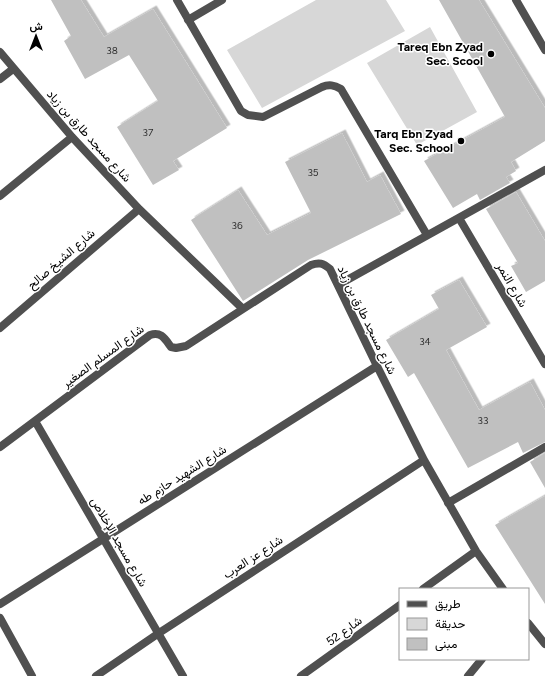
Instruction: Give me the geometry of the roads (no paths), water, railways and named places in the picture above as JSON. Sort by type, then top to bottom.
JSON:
[{"type":"street","points":[[177,0],[241,110],[248,115],[263,117],[328,85],[341,89],[427,235]]},
{"type":"street","points":[[188,20],[222,0]]},
{"type":"street","points":[[516,0],[545,50]]},
{"type":"street","name":"شارع مسجد طارق بن زياد","points":[[0,52],[72,137],[139,209],[243,309],[311,266],[318,263],[324,264],[330,269],[376,366],[424,460],[476,551],[502,588]]},
{"type":"street","points":[[0,79],[13,69]]},
{"type":"street","points":[[0,196],[72,137]]},
{"type":"street","points":[[338,285],[545,170]]},
{"type":"street","name":"شارع الشيخ صالح","points":[[0,328],[139,209]]},
{"type":"street","name":"شارع النمر","points":[[459,218],[545,364]]},
{"type":"street","name":"شارع المسلم الصغير","points":[[0,447],[150,335],[154,334],[162,336],[171,347],[186,346],[243,309]]},
{"type":"street","name":"شارع الشهيد حازم طه","points":[[0,604],[376,366]]},
{"type":"street","name":"شارع مسجد الإخلاص","points":[[35,421],[183,676]]},
{"type":"street","points":[[448,503],[545,447]]},
{"type":"street","name":"شارع عز العرب","points":[[96,676],[424,460]]},
{"type":"street","points":[[424,588],[476,551]]},
{"type":"street","name":"شارع 52","points":[[301,676],[399,607]]},
{"type":"street","points":[[0,618],[32,676]]},
{"type":"street","points":[[529,624],[545,644]]},
{"type":"street","points":[[468,676],[481,660]]},
{"type":"place","name":"Tareq Ebn Zyad Sec. Scool","points":[[491,54]]},
{"type":"place","name":"Tarq Ebn Zyad Sec. School","points":[[461,141]]}]
